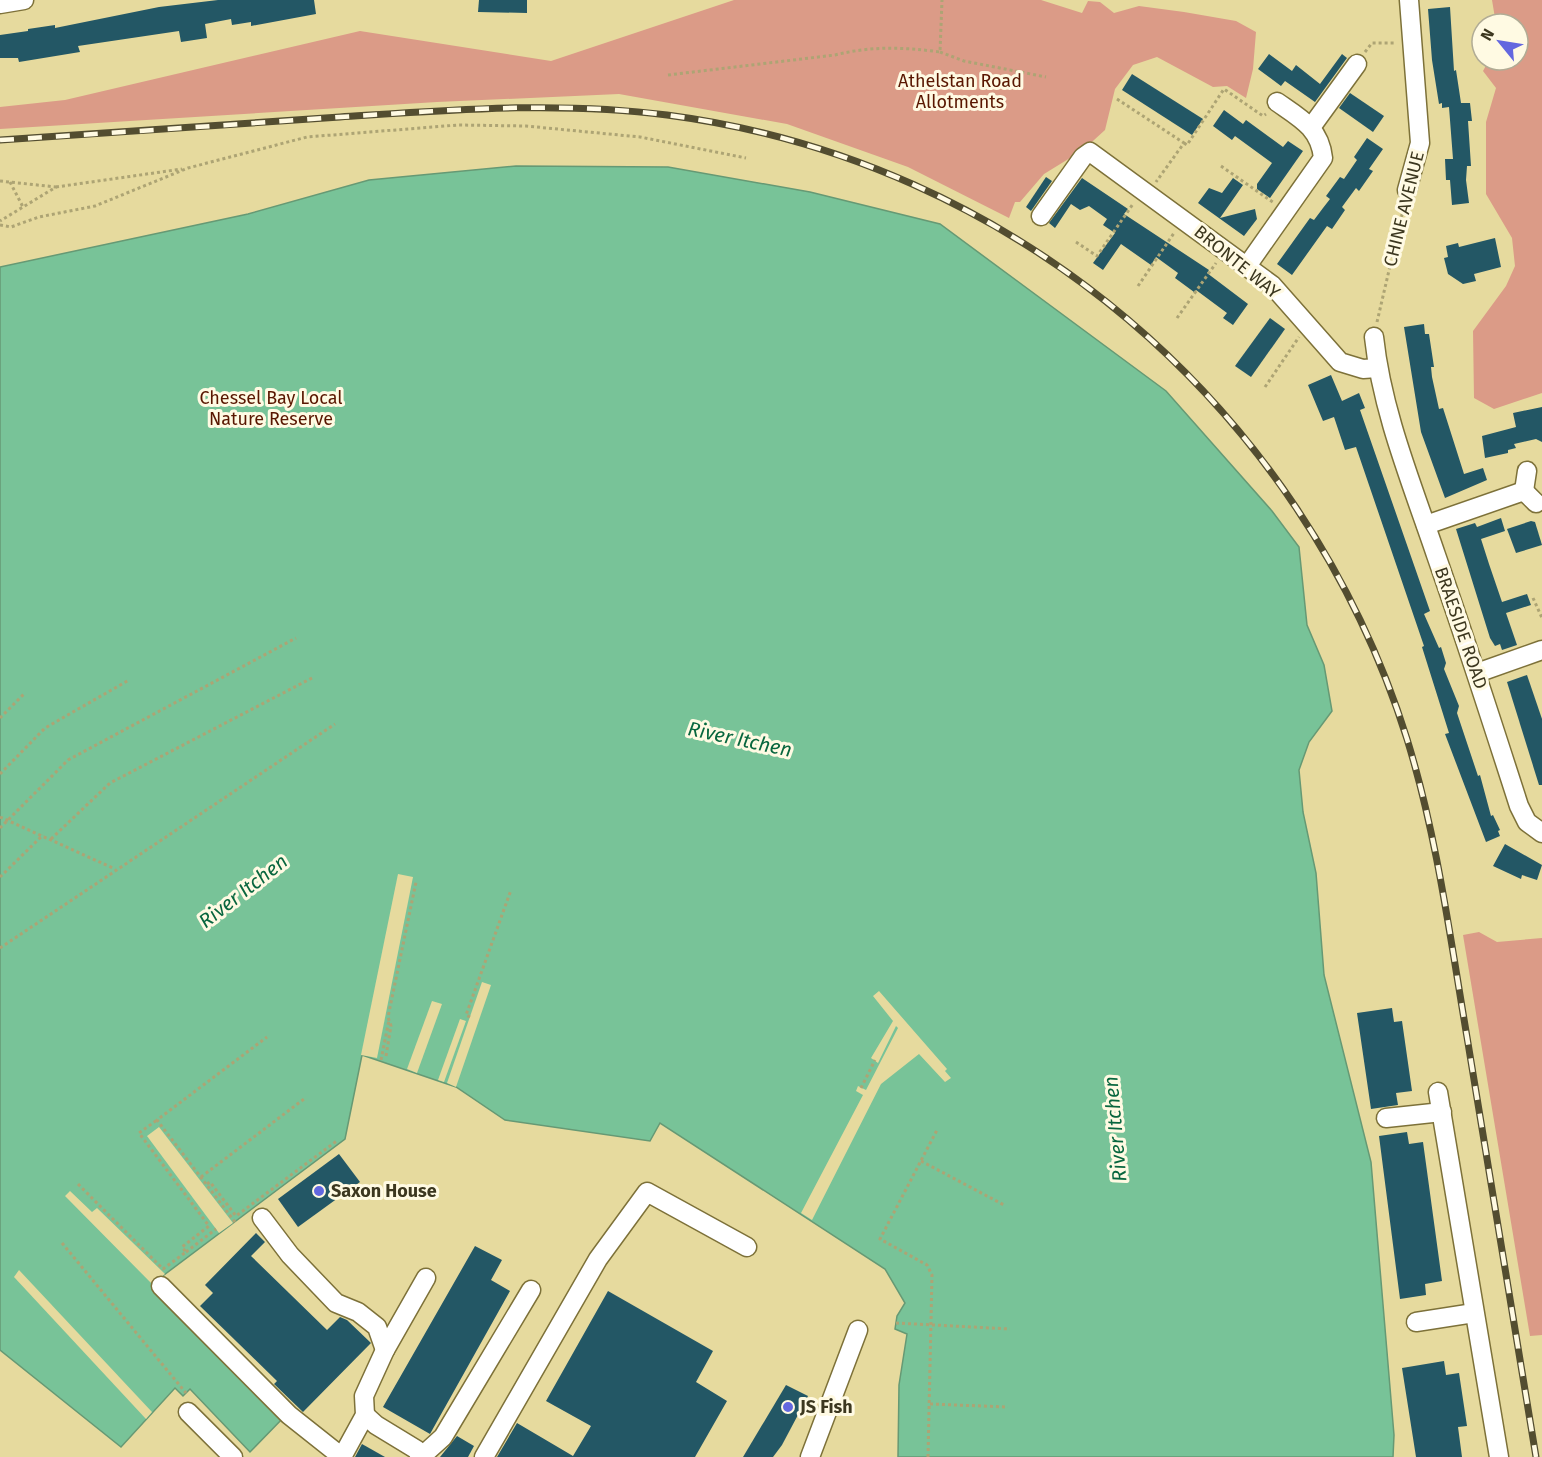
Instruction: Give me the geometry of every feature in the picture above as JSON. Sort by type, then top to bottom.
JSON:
[{"type":"street","points":[[0,4],[24,0]]},
{"type":"street","name":"CHINE AVENUE","points":[[1407,189],[1420,142],[1409,0]]},
{"type":"street","points":[[1311,126],[1357,64]]},
{"type":"street","points":[[1247,266],[1323,158],[1321,142],[1311,126],[1277,102]]},
{"type":"street","name":"BRONTE WAY","points":[[1041,216],[1083,157],[1090,152],[1272,285],[1340,362],[1363,369],[1377,368]]},
{"type":"street","points":[[1374,337],[1377,368]]},
{"type":"street","name":"BRAESIDE ROAD","points":[[1377,368],[1389,416],[1477,673],[1519,806],[1527,822],[1542,833]]},
{"type":"street","points":[[1426,525],[1530,497],[1527,471]]},
{"type":"street","points":[[1477,673],[1542,650]]},
{"type":"street","points":[[1438,1092],[1467,1253],[1474,1312],[1499,1457]]},
{"type":"street","points":[[1386,1118],[1442,1112]]},
{"type":"street","points":[[483,1457],[597,1259],[647,1192],[747,1247]]},
{"type":"street","points":[[262,1218],[290,1255],[336,1303],[358,1312],[377,1328],[385,1350]]},
{"type":"street","points":[[161,1286],[289,1414],[342,1457],[365,1414],[364,1396],[385,1350],[426,1278]]},
{"type":"street","points":[[365,1414],[376,1425],[417,1450],[421,1457],[443,1437],[531,1290]]},
{"type":"street","points":[[1416,1322],[1474,1312]]},
{"type":"street","points":[[810,1457],[858,1330]]},
{"type":"street","points":[[188,1412],[233,1457]]},
{"type":"path","points":[[940,52],[942,0]]},
{"type":"path","points":[[1357,64],[1371,43],[1412,43]]},
{"type":"path","points":[[668,75],[835,55],[861,49],[901,47],[940,52],[964,61],[1046,77]]},
{"type":"path","points":[[1117,99],[1187,145],[1224,89],[1263,116],[1277,102]]},
{"type":"path","points":[[0,181],[56,187],[188,168],[307,136],[458,125],[526,126],[640,137],[746,158]]},
{"type":"path","points":[[1076,242],[1097,256],[1184,143]]},
{"type":"path","points":[[1221,166],[1286,212]]},
{"type":"path","points":[[0,225],[11,227],[39,217],[95,206],[188,168]]},
{"type":"path","points":[[10,182],[23,207]]},
{"type":"path","points":[[0,220],[56,187]]},
{"type":"path","name":"CHINE AVENUE","points":[[1374,337],[1407,189]]},
{"type":"path","points":[[1138,286],[1184,219]]},
{"type":"path","points":[[1177,318],[1225,250]]},
{"type":"path","points":[[1265,387],[1300,336]]},
{"type":"path","points":[[1533,598],[1542,618]]},
{"type":"path","points":[[0,828],[68,760],[296,638]]},
{"type":"path","points":[[51,838],[110,783],[312,678]]},
{"type":"path","points":[[0,774],[45,728],[129,680]]},
{"type":"path","points":[[0,718],[24,694]]},
{"type":"path","points":[[0,948],[115,868],[335,724]]},
{"type":"path","points":[[0,817],[115,868]]},
{"type":"path","points":[[0,877],[43,835]]},
{"type":"path","points":[[381,1060],[416,882]]},
{"type":"path","points":[[470,1017],[466,1015],[511,890]]},
{"type":"path","points":[[386,1056],[391,1026],[389,1020]]},
{"type":"path","points":[[186,1252],[182,1247],[209,1226],[139,1133],[267,1037]]},
{"type":"path","points":[[861,1088],[875,1060]]},
{"type":"path","points":[[201,1177],[304,1099]]},
{"type":"path","points":[[157,1120],[235,1222]]},
{"type":"path","points":[[928,1457],[932,1275],[927,1265],[880,1239],[937,1130]]},
{"type":"path","points":[[207,1184],[210,1182],[236,1216],[338,1140]]},
{"type":"path","points":[[921,1161],[1004,1205]]},
{"type":"path","points":[[78,1184],[163,1269],[216,1229]]},
{"type":"path","points":[[62,1243],[186,1393]]},
{"type":"path","points":[[896,1323],[1010,1329]]},
{"type":"path","points":[[930,1404],[1008,1407]]},
{"type":"green space","name":"Athelstan Road Allotments","points":[[734,0],[1041,0],[1082,13],[1088,1],[1100,2],[1114,13],[1139,6],[1236,21],[1256,32],[1253,69],[1246,98],[1227,86],[1213,87],[1157,57],[1133,65],[1115,89],[1105,130],[1083,150],[1044,174],[1020,202],[1015,202],[1009,218],[908,167],[787,124],[619,94],[437,102],[0,129],[0,107],[65,100],[360,31],[551,61]]},
{"type":"green space","points":[[1492,0],[1542,0],[1542,393],[1494,409],[1474,398],[1473,331],[1506,286],[1515,266],[1512,238],[1486,194],[1486,122],[1496,88],[1484,72],[1530,72],[1530,12],[1494,12]]},
{"type":"green space","points":[[1479,932],[1497,942],[1542,938],[1542,1335],[1530,1336],[1463,935]]},
{"type":"water","name":"River Itchen","points":[[516,166],[668,167],[810,192],[940,224],[1166,391],[1272,511],[1299,547],[1307,625],[1324,665],[1332,711],[1309,742],[1299,770],[1303,812],[1316,873],[1324,975],[1371,1162],[1394,1435],[1393,1457],[898,1457],[899,1385],[907,1334],[895,1329],[897,1316],[905,1303],[885,1269],[660,1123],[650,1141],[505,1120],[456,1087],[362,1055],[345,1139],[152,1284],[285,1416],[250,1452],[190,1389],[183,1396],[175,1388],[121,1447],[0,1350],[0,267],[248,214],[369,180]]},
{"type":"pier","points":[[398,874],[413,877],[377,1058],[361,1055]]},
{"type":"pier","points":[[482,982],[491,985],[456,1087],[447,1083]]},
{"type":"pier","points":[[879,991],[947,1069],[945,1071],[951,1078],[945,1082],[919,1054],[881,1084],[812,1220],[801,1213],[863,1095],[856,1091],[858,1086],[866,1090],[898,1028],[896,1026],[878,1063],[871,1058],[893,1021],[873,996]]},
{"type":"pier","points":[[432,1001],[442,1004],[417,1073],[407,1069]]},
{"type":"pier","points":[[460,1019],[466,1021],[444,1082],[438,1080]]},
{"type":"pier","points":[[159,1127],[233,1223],[219,1233],[147,1136]]},
{"type":"pier","points":[[70,1191],[92,1212],[97,1208],[165,1274],[152,1284],[65,1196]]},
{"type":"pier","points":[[19,1270],[152,1412],[146,1419],[14,1277]]},
{"type":"building","points":[[218,0],[314,0],[316,14],[251,26],[251,22],[232,25],[231,19],[205,24],[207,38],[181,42],[179,31],[78,46],[80,52],[19,62],[18,58],[0,58],[0,35],[55,25],[55,28],[159,7]]},
{"type":"building","points":[[479,0],[527,0],[527,13],[478,12]]},
{"type":"building","points":[[1450,7],[1454,71],[1456,70],[1461,103],[1470,103],[1472,121],[1468,121],[1471,166],[1467,166],[1466,180],[1469,203],[1452,205],[1450,180],[1446,180],[1445,159],[1453,159],[1449,107],[1442,108],[1442,103],[1439,104],[1432,60],[1428,9]]},
{"type":"building","points":[[1269,54],[1292,71],[1296,65],[1320,84],[1342,54],[1347,58],[1315,102],[1285,81],[1281,86],[1258,69]]},
{"type":"building","points":[[1132,74],[1203,119],[1192,135],[1122,90]]},
{"type":"building","points":[[1350,93],[1384,116],[1373,132],[1339,108]]},
{"type":"building","points":[[1224,110],[1243,124],[1246,120],[1283,147],[1288,141],[1303,151],[1270,198],[1257,189],[1257,184],[1272,163],[1235,136],[1232,140],[1213,126]]},
{"type":"building","points":[[1367,138],[1383,149],[1369,169],[1373,171],[1359,191],[1356,188],[1342,207],[1345,210],[1332,229],[1327,226],[1292,275],[1277,264],[1310,218],[1314,220],[1330,199],[1326,196],[1340,177],[1344,179],[1357,160],[1354,157]]},
{"type":"building","points":[[1046,177],[1052,181],[1031,211],[1026,207]]},
{"type":"building","points":[[1082,178],[1128,209],[1124,214],[1209,270],[1207,273],[1248,304],[1233,325],[1223,318],[1227,313],[1175,278],[1178,273],[1156,257],[1151,265],[1121,244],[1103,270],[1093,263],[1115,233],[1103,225],[1107,219],[1089,206],[1080,210],[1071,204],[1055,228],[1049,223]]},
{"type":"building","points":[[1233,178],[1243,185],[1220,218],[1255,209],[1257,219],[1244,236],[1198,203],[1209,188],[1222,193]]},
{"type":"building","points":[[1495,238],[1501,267],[1474,274],[1476,281],[1463,284],[1448,274],[1444,258],[1448,257],[1446,246],[1458,243],[1459,247]]},
{"type":"building","points":[[1270,318],[1285,329],[1251,377],[1235,366]]},
{"type":"building","points":[[1424,324],[1425,334],[1429,334],[1434,367],[1431,367],[1432,377],[1439,409],[1443,408],[1464,474],[1483,468],[1487,480],[1445,498],[1421,432],[1404,327]]},
{"type":"building","points":[[1331,375],[1342,401],[1359,393],[1365,408],[1360,410],[1430,611],[1424,614],[1439,648],[1441,647],[1446,663],[1444,669],[1459,706],[1457,713],[1478,776],[1480,775],[1491,816],[1493,815],[1500,830],[1498,831],[1500,836],[1486,842],[1445,734],[1449,733],[1422,647],[1424,646],[1356,447],[1345,450],[1334,417],[1323,421],[1308,385]]},
{"type":"building","points":[[1542,407],[1542,442],[1536,439],[1514,444],[1516,448],[1508,450],[1508,453],[1485,458],[1482,436],[1516,427],[1513,413]]},
{"type":"building","points":[[1501,518],[1505,531],[1481,539],[1502,602],[1527,594],[1531,605],[1506,613],[1517,645],[1502,650],[1500,644],[1495,646],[1490,638],[1456,529],[1475,523],[1477,527]]},
{"type":"building","points":[[1531,521],[1535,522],[1542,545],[1516,553],[1507,529]]},
{"type":"building","points":[[1527,675],[1542,719],[1542,785],[1539,785],[1507,682]]},
{"type":"building","points":[[1505,844],[1542,865],[1537,880],[1522,875],[1521,879],[1493,866]]},
{"type":"building","points":[[1392,1008],[1394,1022],[1402,1021],[1412,1091],[1396,1093],[1398,1105],[1371,1109],[1357,1013]]},
{"type":"building","points":[[1407,1132],[1409,1144],[1423,1142],[1442,1281],[1425,1284],[1426,1295],[1400,1299],[1379,1136]]},
{"type":"building","name":"Saxon House","points":[[339,1154],[360,1182],[298,1227],[278,1199]]},
{"type":"building","points":[[256,1233],[265,1242],[251,1256],[327,1330],[340,1317],[347,1320],[371,1343],[303,1412],[274,1384],[277,1381],[200,1306],[213,1293],[205,1285]]},
{"type":"building","points":[[475,1246],[502,1260],[491,1280],[510,1291],[430,1434],[383,1407]]},
{"type":"building","points":[[608,1291],[713,1351],[696,1382],[727,1401],[695,1457],[497,1457],[517,1423],[573,1456],[591,1426],[546,1401]]},
{"type":"building","points":[[1444,1361],[1446,1375],[1459,1373],[1467,1426],[1458,1427],[1462,1457],[1416,1457],[1402,1368]]},
{"type":"building","points":[[786,1385],[808,1396],[782,1445],[773,1457],[743,1457]]},
{"type":"building","points":[[457,1436],[474,1446],[468,1457],[440,1457]]},
{"type":"building","points":[[362,1444],[385,1457],[355,1457]]},
{"type":"railway","points":[[0,140],[504,108],[586,108],[667,115],[794,141],[914,185],[1026,245],[1128,319],[1218,408],[1296,508],[1360,619],[1407,739],[1427,812],[1442,887],[1536,1457]]},
{"type":"place","name":"Saxon House","points":[[319,1191]]},
{"type":"place","name":"JS Fish","points":[[788,1407]]},
{"type":"park label","name":"Chessel Bay Local Nature Reserve","points":[[271,408]]}]
